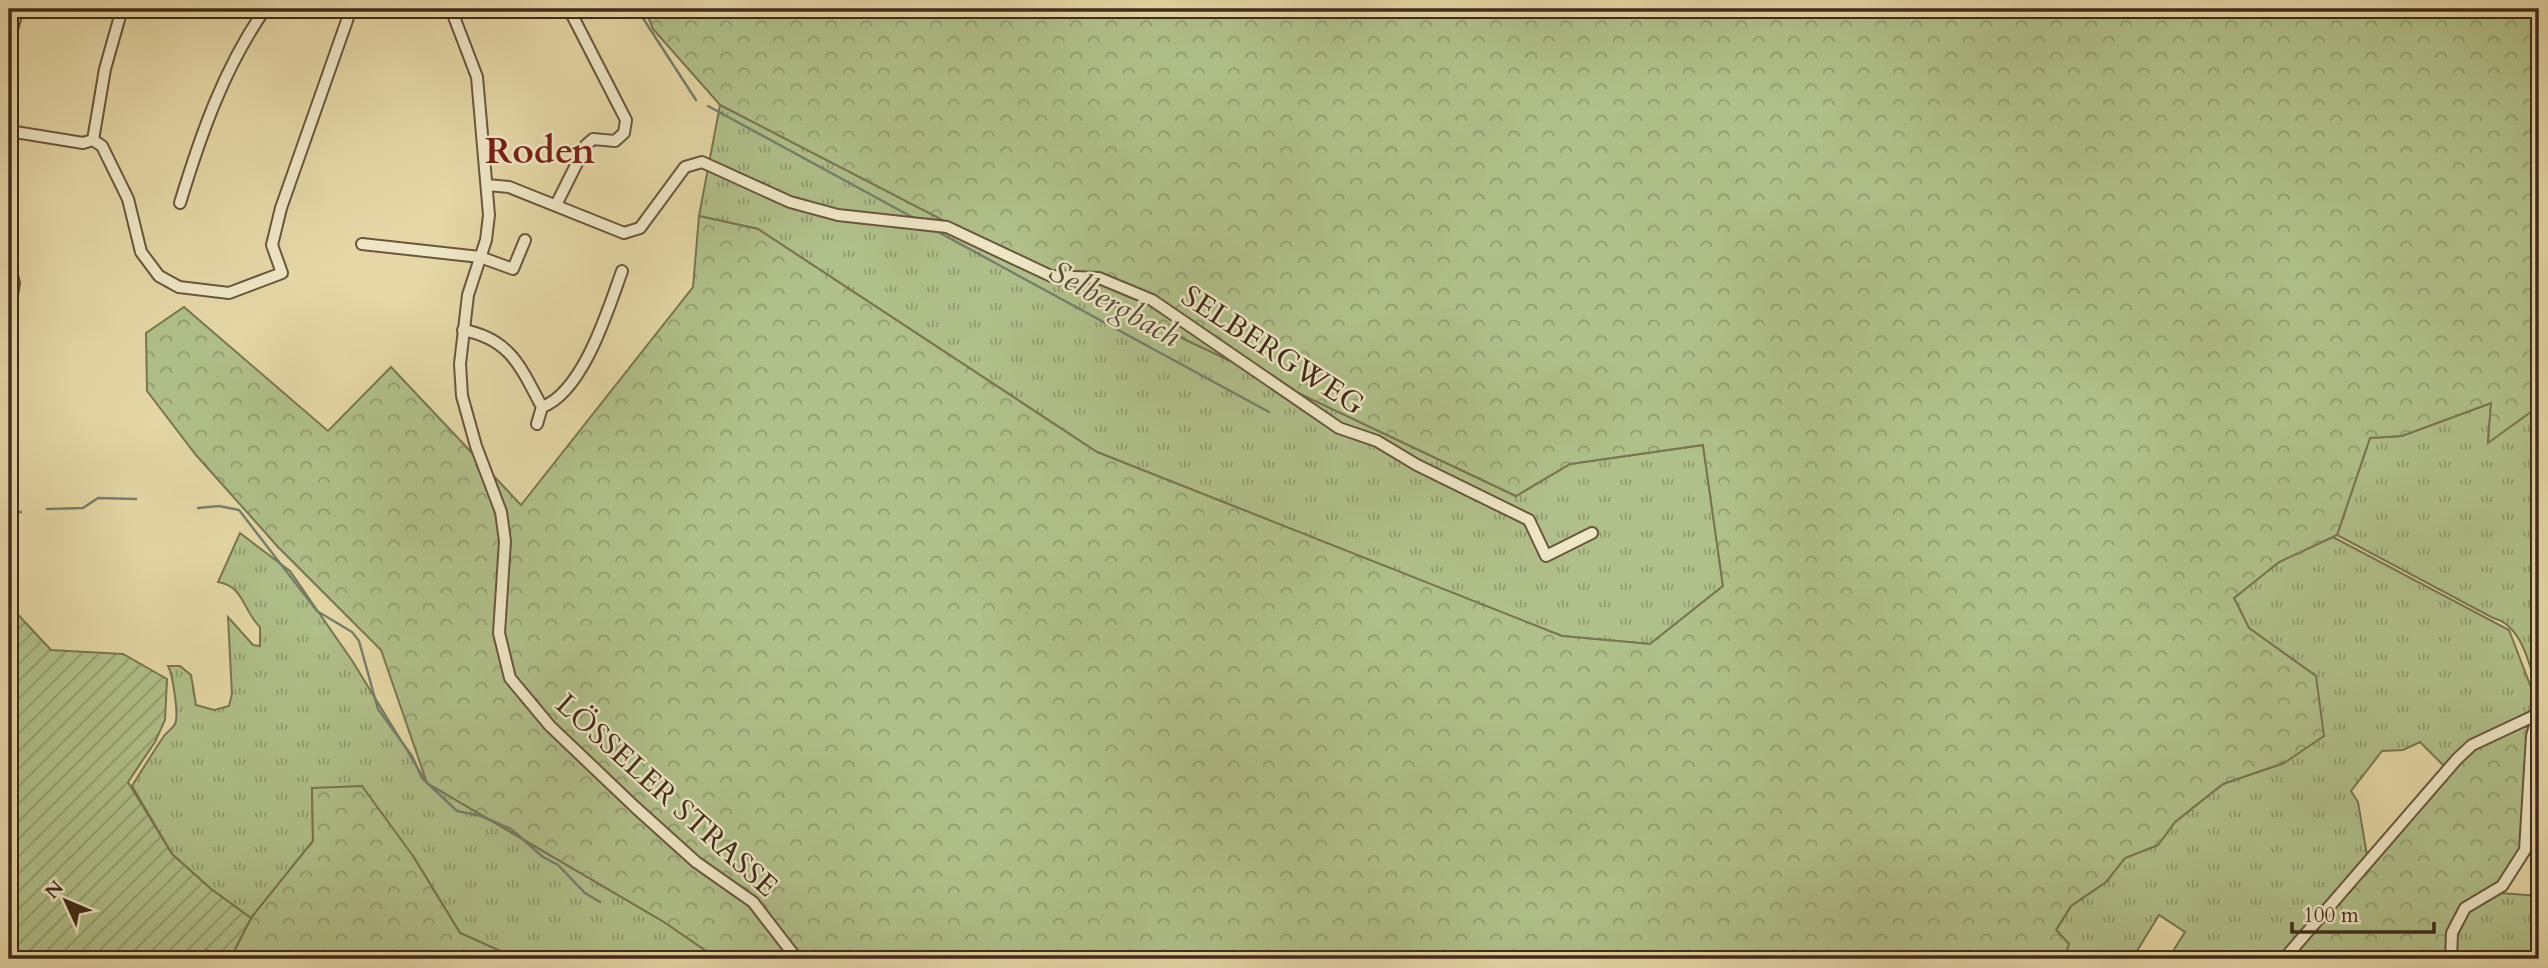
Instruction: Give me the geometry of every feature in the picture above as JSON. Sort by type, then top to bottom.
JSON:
[{"type":"street","points":[[9,39],[18,9]]},
{"type":"street","points":[[93,140],[105,69],[122,9]]},
{"type":"street","points":[[180,203],[201,134],[225,77],[244,39],[265,9]]},
{"type":"street","points":[[93,140],[102,146],[128,199],[141,252],[159,276],[179,287],[229,293],[282,273],[272,245],[281,208],[351,9]]},
{"type":"street","name":"LÖSSELER STRASSE","points":[[450,9],[477,77],[489,229],[468,295],[460,380],[464,409],[501,512],[505,541],[499,633],[510,678],[550,726],[635,807],[696,862],[752,902],[797,959]]},
{"type":"street","points":[[556,205],[567,178],[586,145],[593,139],[615,141],[624,133],[626,120],[569,9]]},
{"type":"street","points":[[9,131],[83,144],[93,140]]},
{"type":"street","name":"SELBERGWEG","points":[[487,185],[509,187],[624,233],[640,228],[654,212],[673,179],[685,167],[702,162],[790,202],[838,215],[947,227],[1051,276],[1099,278],[1152,300],[1339,428],[1377,441],[1417,466],[1529,520],[1546,556],[1592,533]]},
{"type":"street","points":[[362,244],[480,257],[513,269],[525,240]]},
{"type":"street","points":[[9,264],[14,283],[9,313]]},
{"type":"street","points":[[541,407],[555,402],[574,378],[601,328],[622,271]]},
{"type":"street","points":[[463,330],[493,340],[513,355],[541,407],[537,424]]},
{"type":"street","points":[[2284,959],[2457,759],[2472,745],[2538,714],[2532,736],[2525,850],[2502,886],[2465,908],[2452,933],[2451,959]]},
{"type":"green space","points":[[645,9],[2539,9],[2539,406],[2488,443],[2491,403],[2402,436],[2370,438],[2337,535],[2279,562],[2234,598],[2249,628],[2316,676],[2324,736],[2284,763],[2223,784],[2175,822],[2158,845],[2125,858],[2106,882],[2071,906],[2056,930],[2069,944],[2064,959],[718,959],[664,922],[427,783],[381,650],[278,547],[196,455],[147,391],[146,333],[184,307],[328,431],[391,367],[521,505],[693,287],[699,216],[758,229],[1097,452],[1562,636],[1650,644],[1723,586],[1703,445],[1570,464],[1516,496],[1051,276],[720,105],[653,29]]},
{"type":"green space","points":[[720,105],[1051,276],[1516,496],[1570,464],[1703,445],[1723,586],[1650,644],[1562,636],[1097,452],[758,229],[699,216]]},
{"type":"green space","points":[[2491,403],[2488,442],[2539,406],[2539,695],[2524,649],[2512,629],[2337,535],[2370,438],[2402,436]]},
{"type":"green space","points":[[240,533],[290,571],[353,662],[427,783],[664,922],[718,959],[518,959],[460,933],[413,856],[312,788],[313,841],[251,918],[211,889],[172,854],[132,786],[164,736],[175,724],[175,695],[168,666],[180,666],[191,675],[196,705],[214,710],[229,706],[232,694],[228,617],[253,645],[260,646],[260,627],[233,588],[218,582]]},
{"type":"green space","points":[[2333,537],[2509,630],[2535,698],[2534,712],[2445,767],[2420,742],[2403,750],[2382,751],[2351,791],[2358,802],[2367,855],[2281,959],[2168,959],[2185,932],[2159,915],[2132,959],[2064,959],[2069,944],[2056,930],[2071,906],[2106,882],[2125,858],[2158,845],[2175,822],[2223,784],[2284,763],[2316,676],[2249,628],[2234,598],[2279,562]]},
{"type":"green space","points":[[9,605],[51,650],[123,654],[167,679],[165,720],[155,742],[128,782],[172,854],[211,889],[251,918],[230,959],[222,959],[206,950],[199,959],[9,959]]},
{"type":"green space","points":[[2515,727],[2529,727],[2523,851],[2507,877],[2464,906],[2448,959],[2288,959],[2473,748]]},
{"type":"green space","points":[[362,786],[413,856],[460,933],[518,959],[230,959],[251,918],[313,841],[312,788]]},
{"type":"green space","points":[[2500,893],[2539,896],[2539,959],[2453,959],[2458,924],[2469,910]]},
{"type":"waterway","name":"Selbergbach","points":[[637,9],[696,100]]},
{"type":"waterway","name":"Selbergbach","points":[[708,106],[912,217]]},
{"type":"waterway","name":"Selbergbach","points":[[940,233],[1269,412]]},
{"type":"waterway","points":[[47,509],[83,508],[98,498],[136,499]]},
{"type":"waterway","points":[[198,508],[219,506],[239,510],[317,611],[352,632],[359,641],[378,709],[412,756],[422,778],[457,811],[481,816],[511,829],[543,857],[558,865],[585,893],[600,902]]},
{"type":"waterway","points":[[9,513],[21,512]]},
{"type":"district","name":"Roden","points":[[540,150]]}]
